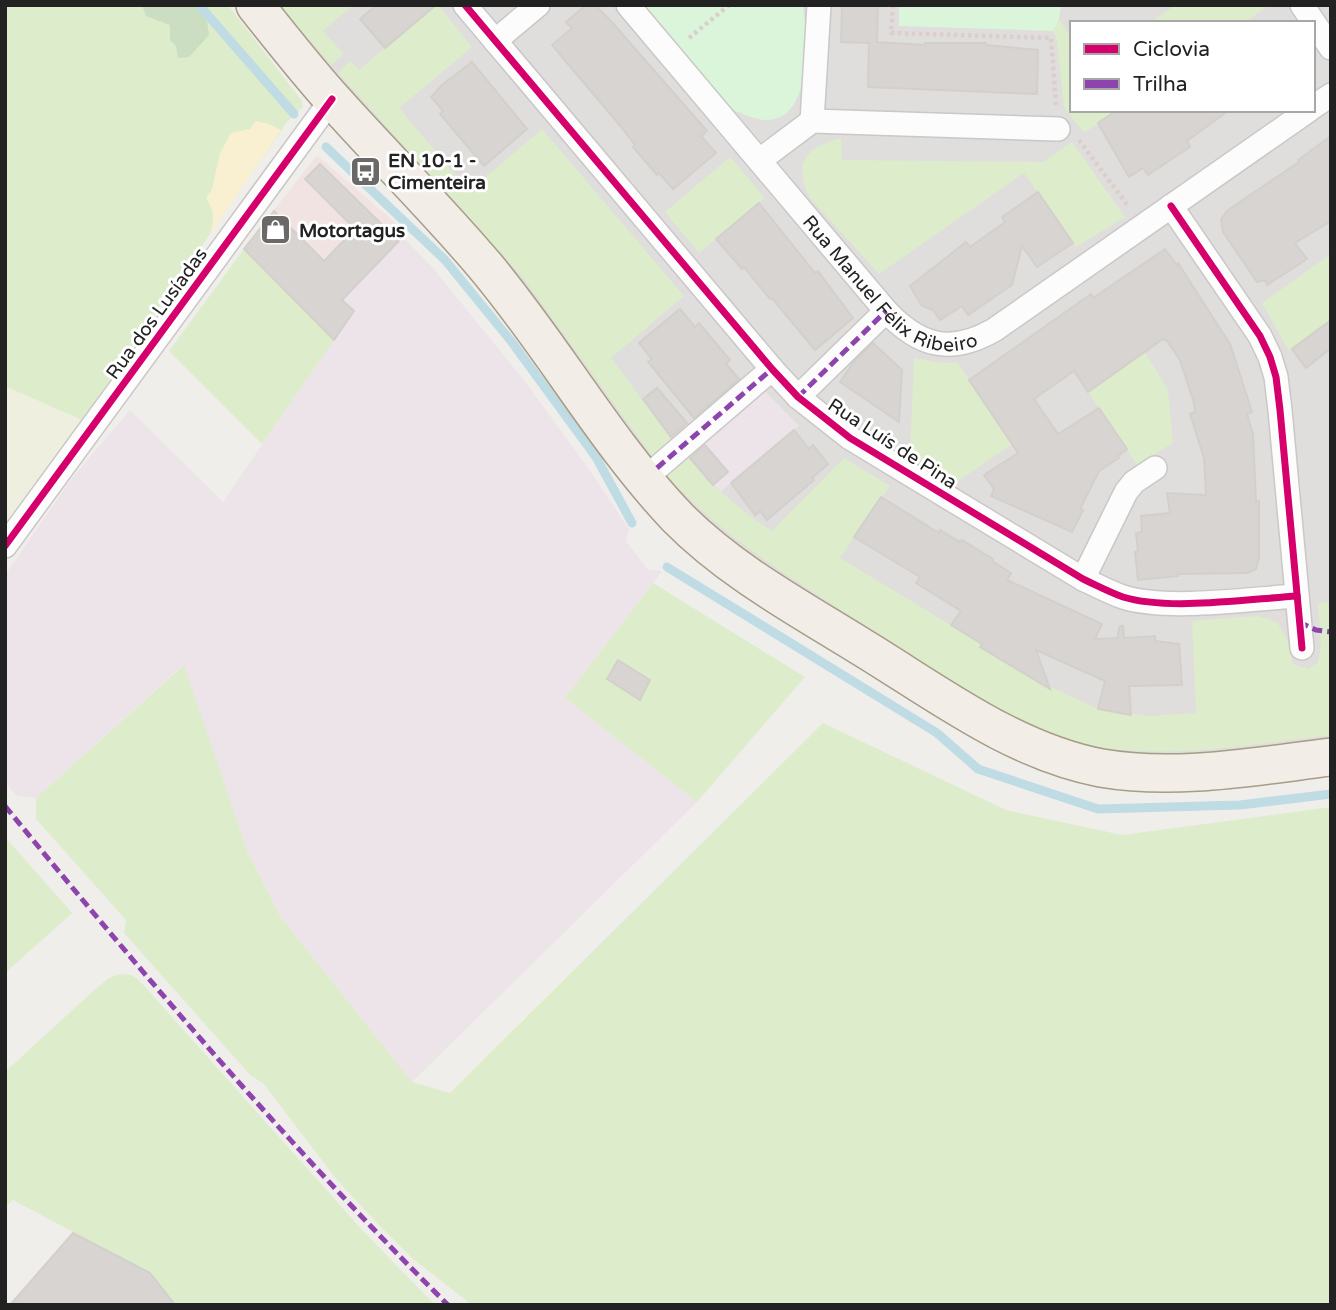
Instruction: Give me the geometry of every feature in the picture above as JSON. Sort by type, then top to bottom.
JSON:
[{"type":"main road","points":[[255,5],[332,99],[484,265],[524,314],[628,457],[678,517],[706,543],[802,610],[989,725],[1024,744],[1062,758],[1102,768],[1174,773],[1217,771],[1331,757]]},
{"type":"street","name":"Rua Luís de Pina","points":[[465,5],[772,369],[798,397],[850,439],[1083,579],[1124,597],[1148,602],[1175,603],[1297,596]]},
{"type":"street","points":[[495,41],[538,5]]},
{"type":"street","name":"Rua Manuel Félix Ribeiro","points":[[628,5],[903,329],[920,339],[957,345],[976,341],[1305,112]]},
{"type":"street","points":[[813,121],[818,5]]},
{"type":"street","points":[[1302,5],[1313,21]]},
{"type":"street","points":[[1315,24],[1331,48]]},
{"type":"street","points":[[1315,106],[1331,95]]},
{"type":"street","name":"Rua dos Lusíadas","points":[[5,546],[332,99]]},
{"type":"street","points":[[760,160],[813,121],[1058,130]]},
{"type":"street","points":[[1171,206],[1245,313],[1270,357],[1276,377],[1302,648]]},
{"type":"street","points":[[798,397],[886,311]]},
{"type":"street","points":[[657,468],[772,369]]},
{"type":"street","points":[[1083,579],[1126,492],[1134,482],[1155,468]]},
{"type":"path","points":[[669,54],[729,5]]},
{"type":"path","points":[[893,5],[891,33],[1051,38],[1058,130],[1073,131],[1142,226]]},
{"type":"shaded area","points":[[267,5],[1331,5],[1331,750],[1295,755],[1083,756],[987,716],[694,524]]},
{"type":"shaded area","points":[[317,155],[407,233],[344,301],[354,311],[334,340],[244,249]]},
{"type":"shaded area","points":[[403,237],[432,267],[523,379],[629,529],[626,541],[648,570],[662,571],[565,698],[697,802],[412,1082],[280,916],[248,853],[183,665],[36,798],[17,796],[5,782],[5,575],[72,478],[130,410],[223,502],[353,311],[343,301]]},
{"type":"shaded area","points":[[762,388],[799,426],[720,492],[685,453]]},
{"type":"green space","points":[[5,5],[228,5],[302,101],[303,107],[287,122],[82,420],[5,386]]},
{"type":"green space","points":[[142,5],[194,5],[207,21],[209,35],[189,57],[178,58],[176,46],[170,40],[170,25],[146,16]]},
{"type":"green space","points":[[279,5],[353,5],[323,31],[344,54],[331,65]]},
{"type":"green space","points":[[438,5],[472,47],[399,108],[469,191],[542,129],[684,296],[611,358],[684,452],[725,495],[748,514],[772,531],[844,458],[890,486],[840,558],[1036,680],[1098,709],[1149,716],[1196,713],[1192,621],[1258,616],[1277,622],[1288,642],[1293,664],[1308,669],[1318,662],[1321,645],[1318,603],[1331,602],[1331,735],[1185,751],[1127,750],[1098,747],[1071,740],[1042,730],[986,702],[794,580],[738,540],[686,495],[662,470],[523,278],[338,73],[350,61],[359,70]]},
{"type":"green space","points":[[645,5],[803,6],[806,36],[804,74],[793,106],[782,116],[767,120],[730,109]]},
{"type":"green space","points":[[899,5],[1061,5],[1059,20],[1053,31],[899,26]]},
{"type":"green space","points":[[1175,5],[1269,5],[1247,21],[1153,21]]},
{"type":"green space","points":[[1059,20],[1070,34],[1070,112],[1114,112],[1084,133],[1064,108],[1057,40],[1053,31]]},
{"type":"green space","points":[[841,138],[842,160],[1044,162],[1072,142],[1125,217],[1076,247],[1024,173],[879,274],[810,198],[805,186],[802,175],[806,158],[819,146]]},
{"type":"green space","points":[[730,157],[765,198],[699,253],[665,212]]},
{"type":"green space","points":[[244,249],[334,340],[262,444],[169,351]]},
{"type":"green space","points":[[1331,254],[1331,320],[1289,351],[1262,303]]},
{"type":"green space","points":[[1145,352],[1168,390],[1173,443],[1137,465],[1088,392]]},
{"type":"green space","points":[[914,358],[958,363],[1012,444],[957,482],[910,454]]},
{"type":"green space","points":[[5,386],[82,420],[5,527]]},
{"type":"green space","points":[[653,583],[805,677],[697,802],[565,698]]},
{"type":"green space","points":[[184,665],[248,853],[280,916],[412,1082],[450,1093],[823,723],[1006,810],[1122,835],[1331,807],[1331,1305],[472,1305],[412,1258],[337,1180],[263,1083],[251,1076],[124,933],[126,920],[36,819],[36,798]]},
{"type":"green space","points":[[5,837],[72,913],[5,973]]},
{"type":"green space","points":[[120,974],[138,979],[363,1231],[435,1305],[175,1305],[150,1273],[13,1200],[5,1208],[5,1072],[91,993],[109,978]]},
{"type":"sand","points":[[256,121],[281,130],[210,235],[213,216],[206,198],[212,189],[220,153],[231,133],[250,129]]},
{"type":"building","points":[[376,5],[436,5],[385,48],[360,19]]},
{"type":"building","points":[[586,5],[595,5],[610,20],[707,131],[701,136],[716,153],[673,189],[633,147],[635,145],[622,128],[552,45],[572,28],[566,22]]},
{"type":"building","points":[[842,5],[878,5],[877,42],[925,45],[986,43],[1038,50],[1037,94],[868,87],[869,43],[841,42]]},
{"type":"building","points":[[472,62],[527,129],[484,166],[440,114],[443,111],[431,97]]},
{"type":"building","points":[[1114,112],[1226,112],[1187,141],[1190,147],[1148,175],[1143,168],[1129,177],[1098,123]]},
{"type":"building","points":[[1331,136],[1331,221],[1295,243],[1307,259],[1267,285],[1265,280],[1257,282],[1223,232],[1221,219],[1228,210],[1299,162],[1298,160]]},
{"type":"building","points":[[320,164],[399,241],[342,300],[354,311],[334,340],[244,249],[274,211],[324,261],[355,229],[305,179]]},
{"type":"building","points":[[1038,192],[1073,243],[1037,267],[1022,246],[1012,285],[968,315],[962,306],[940,320],[933,310],[922,306],[910,286],[966,242],[970,247],[1005,222],[1002,217]]},
{"type":"building","points":[[759,203],[815,273],[818,271],[853,318],[815,350],[772,298],[770,299],[716,239]]},
{"type":"building","points":[[1165,249],[1177,265],[1178,263],[1230,344],[1252,412],[1247,414],[1253,434],[1256,501],[1259,501],[1259,558],[1256,569],[1247,573],[1178,574],[1138,580],[1135,552],[1138,551],[1136,533],[1142,532],[1141,516],[1170,513],[1167,493],[1206,495],[1204,458],[1190,414],[1195,412],[1194,403],[1180,360],[1163,339],[1088,392],[1074,371],[1034,399],[1058,434],[1099,408],[1127,449],[1119,458],[1099,471],[1072,532],[991,496],[994,489],[984,475],[1018,453],[969,380],[1091,294],[1093,298]]},
{"type":"building","points":[[680,309],[695,327],[699,323],[730,360],[726,364],[739,379],[694,418],[648,362],[652,359],[639,343]]},
{"type":"building","points":[[1331,320],[1331,348],[1306,368],[1292,349]]},
{"type":"building","points":[[873,343],[902,370],[899,422],[840,382],[853,363]]},
{"type":"building","points":[[657,388],[687,423],[671,437],[643,399]]},
{"type":"building","points":[[794,430],[809,449],[813,445],[828,464],[812,478],[814,480],[767,520],[760,511],[755,515],[731,483]]},
{"type":"building","points":[[705,445],[728,472],[713,485],[690,458]]},
{"type":"building","points":[[881,497],[939,533],[940,530],[960,542],[962,540],[993,559],[992,561],[1011,573],[1007,580],[1102,624],[1095,639],[1117,638],[1120,626],[1123,626],[1124,638],[1155,636],[1155,641],[1179,644],[1182,685],[1129,686],[1131,715],[1098,709],[1105,681],[1036,650],[1050,689],[980,647],[982,644],[951,625],[961,611],[916,583],[920,577],[854,537]]},
{"type":"building","points":[[618,660],[650,680],[640,700],[607,679]]},
{"type":"building","points":[[73,1233],[150,1273],[175,1305],[10,1305]]},
{"type":"waterway","points":[[199,5],[294,114]]},
{"type":"waterway","points":[[326,147],[445,260],[511,341],[596,457],[632,523]]},
{"type":"waterway","points":[[667,567],[937,733],[978,769],[1098,809],[1240,805],[1331,794]]},
{"type":"marked path","points":[[798,397],[886,311]]},
{"type":"marked path","points":[[657,468],[772,369]]},
{"type":"marked path","points":[[1299,622],[1316,630],[1331,632]]},
{"type":"marked path","points":[[5,806],[220,1061],[332,1185],[448,1305]]},
{"type":"cycle path","points":[[465,5],[772,369],[798,397],[850,438],[1083,579],[1123,597],[1185,604],[1297,596]]},
{"type":"cycle path","points":[[5,546],[332,99]]},
{"type":"cycle path","points":[[1171,206],[1260,336],[1276,377],[1302,648]]},
{"type":"place","name":"EN 10-1 - Cimenteira","points":[[365,171]]},
{"type":"place","name":"Motortagus","points":[[276,230]]}]
